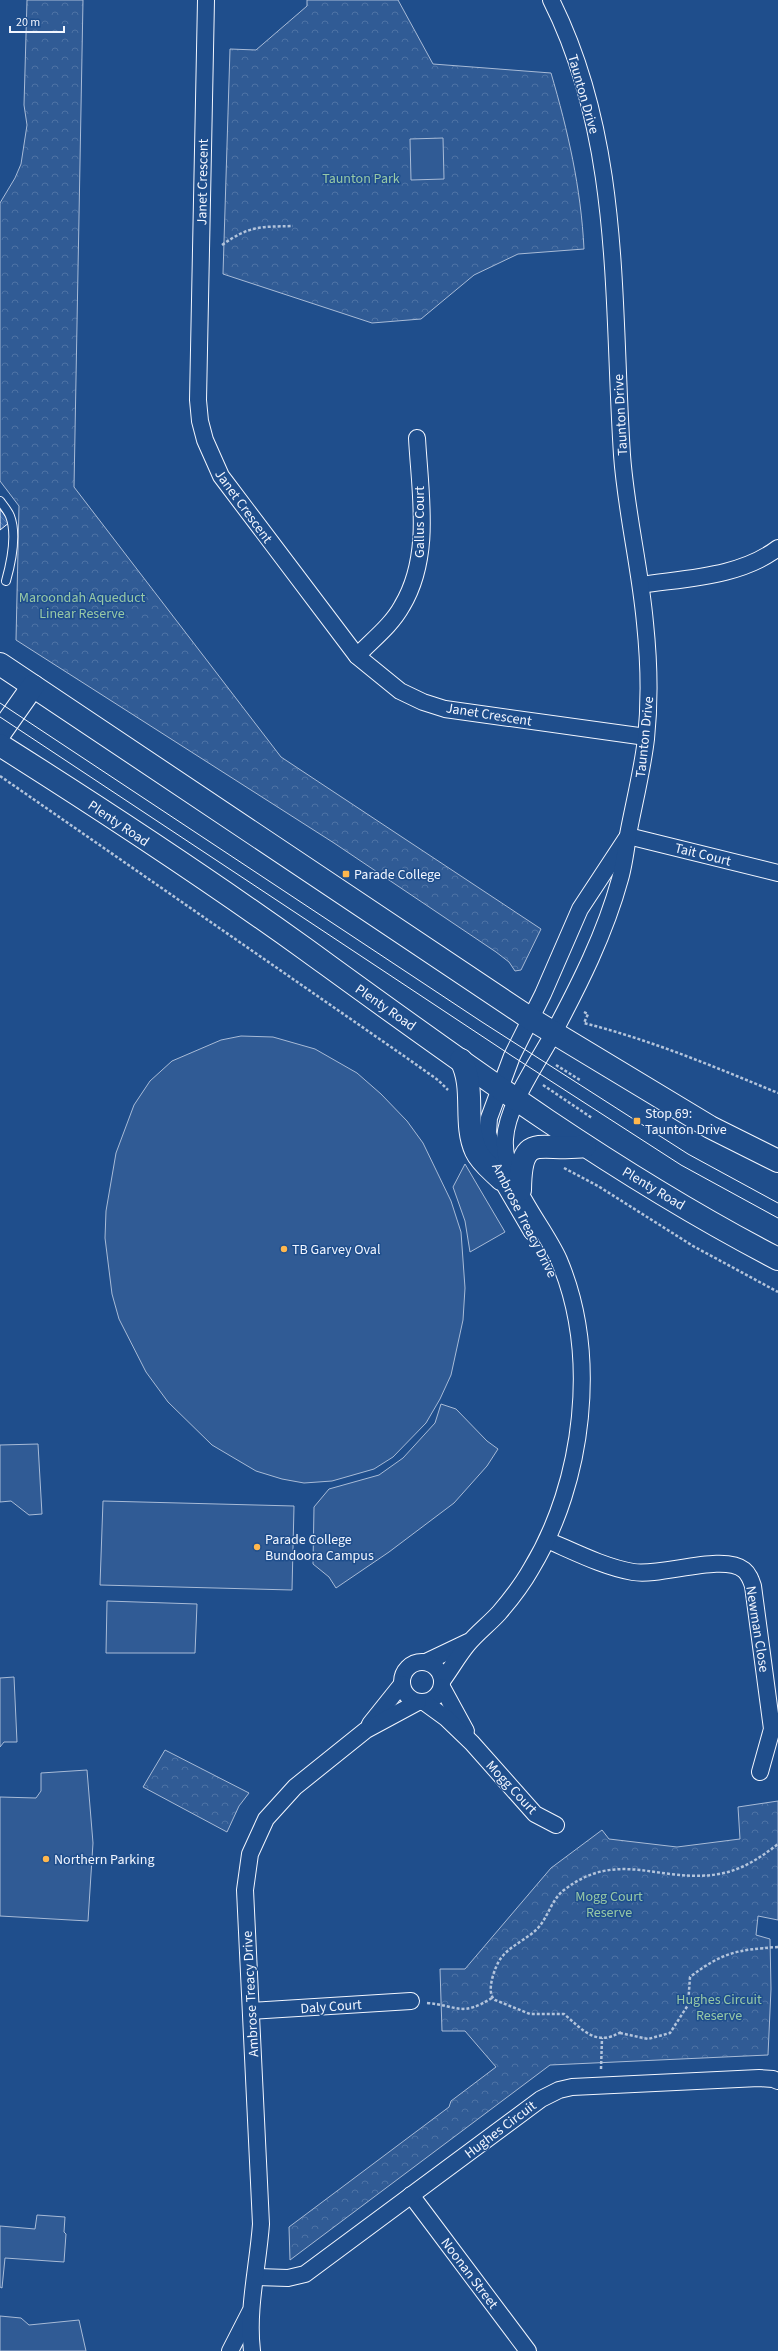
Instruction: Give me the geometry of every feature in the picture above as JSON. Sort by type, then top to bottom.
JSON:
[{"type":"highway","points":[[0,664],[531,1019],[710,1127],[778,1161]]},
{"type":"highway","points":[[0,734],[33,686]]},
{"type":"highway","name":"Plenty Road","points":[[0,745],[248,909],[461,1060],[517,1102],[663,1195],[778,1259]]},
{"type":"highway","points":[[461,1060],[467,1072],[470,1130],[476,1151],[501,1179]]},
{"type":"highway","points":[[520,1190],[522,1159],[527,1151],[542,1146],[567,1149],[585,1146]]},
{"type":"street","name":"Janet Crescent","points":[[206,0],[198,400],[200,421],[211,458],[221,476],[357,656],[400,691],[423,702],[445,708],[646,737]]},
{"type":"street","name":"Taunton Drive","points":[[552,0],[575,58],[587,99],[607,189],[624,473],[641,585],[648,660],[646,737],[622,872],[612,908],[600,938],[554,1032]]},
{"type":"street","name":"Gallus Court","points":[[357,656],[388,626],[402,607],[418,569],[422,528],[417,438]]},
{"type":"street","points":[[641,585],[722,573],[746,566],[777,553]]},
{"type":"street","name":"Taunton Drive","points":[[531,1019],[580,909],[628,836]]},
{"type":"street","name":"Tait Court","points":[[628,836],[778,873]]},
{"type":"street","name":"Ambrose Treacy Drive","points":[[531,1019],[500,1088],[490,1118],[488,1133],[492,1154],[501,1179],[547,1260],[558,1287],[579,1355]]},
{"type":"street","name":"Ambrose Treacy Drive","points":[[442,1684],[470,1642],[500,1612],[515,1593],[547,1540],[565,1496],[576,1448],[581,1401],[576,1312],[558,1260],[520,1190],[506,1156],[505,1142],[509,1121],[517,1102],[554,1032]]},
{"type":"street","name":"Newman Close","points":[[547,1540],[606,1565],[635,1573],[721,1564],[737,1566],[745,1570],[753,1586],[772,1729],[760,1772]]},
{"type":"street","name":"Ambrose Treacy Drive","points":[[426,1662],[470,1642]]},
{"type":"street","points":[[426,1662],[438,1669],[442,1684],[435,1697],[421,1702],[407,1695],[402,1684],[403,1678],[409,1667],[414,1664],[426,1662]]},
{"type":"street","name":"Ambrose Treacy Drive","points":[[366,1730],[402,1684]]},
{"type":"street","name":"Mogg Court","points":[[442,1684],[472,1743]]},
{"type":"street","name":"Ambrose Treacy Drive","points":[[252,2351],[252,2307],[257,2277],[261,2224],[245,1890],[246,1872],[256,1838],[266,1819],[295,1787],[366,1730],[421,1702]]},
{"type":"street","name":"Mogg Court","points":[[421,1702],[446,1718],[472,1743],[535,1814],[556,1825]]},
{"type":"street","name":"Daly Court","points":[[251,2011],[411,2001]]},
{"type":"street","name":"Hughes Circuit","points":[[257,2277],[288,2278],[305,2274],[549,2094],[572,2087],[602,2084],[759,2078],[773,2079],[778,2082]]},
{"type":"street","name":"Noonan Street","points":[[411,2195],[528,2351]]},
{"type":"street","name":"Ambrose Treacy Drive","points":[[230,2351],[252,2307]]},
{"type":"lane","points":[[0,500],[10,515],[12,523],[9,567],[6,581]]},
{"type":"path","points":[[222,245],[238,234],[251,228],[293,226]]},
{"type":"path","points":[[0,776],[438,1080],[454,1097],[469,1100]]},
{"type":"path","points":[[567,1005],[588,1014],[584,1023],[611,1030],[714,1066],[778,1093]]},
{"type":"path","points":[[556,1065],[580,1080]]},
{"type":"path","points":[[543,1085],[592,1118]]},
{"type":"path","points":[[535,1148],[550,1161],[598,1186],[693,1246],[778,1292]]},
{"type":"path","points":[[492,1998],[491,1992],[495,1970],[501,1958],[510,1948],[536,1930],[562,1891],[580,1879],[607,1869],[622,1868],[681,1876],[719,1874],[745,1866],[778,1844]]},
{"type":"path","points":[[492,1998],[530,2014],[564,2014],[590,2036],[602,2038],[620,2032],[648,2039],[670,2033],[688,2005],[690,1977],[712,1960],[741,1949],[778,1947]]},
{"type":"path","points":[[411,2001],[464,2010],[472,2009],[492,1998]]},
{"type":"path","points":[[602,2038],[602,2084]]},
{"type":"green space","name":"Maroondah Aqueduct Linear Reserve","points":[[27,0],[83,0],[74,487],[281,757],[541,929],[521,970],[515,971],[509,962],[496,952],[334,843],[16,640],[19,506],[0,481],[0,203],[15,178],[21,164],[27,125],[24,105]]},
{"type":"green space","name":"Taunton Park","points":[[307,0],[398,0],[433,64],[551,73],[573,160],[580,204],[584,249],[518,254],[474,275],[421,319],[372,323],[223,274],[230,49],[256,50],[307,6]]},
{"type":"green space","points":[[165,1750],[249,1793],[239,1806],[227,1832],[143,1787]]},
{"type":"green space","points":[[778,1801],[778,1920],[758,1916],[756,1935],[770,1939],[771,1989],[768,2055],[550,2065],[290,2260],[289,2227],[449,2107],[451,2101],[496,2067],[465,2031],[442,2031],[440,1969],[465,1969],[551,1868],[602,1830],[609,1839],[677,1847],[740,1839],[738,1807]]},
{"type":"shaded area","points":[[443,138],[444,179],[411,180],[410,139]]},
{"type":"shaded area","name":"TB Garvey Oval","points":[[241,1036],[273,1037],[315,1049],[357,1073],[381,1094],[407,1121],[423,1143],[451,1201],[461,1232],[465,1288],[463,1320],[451,1375],[440,1399],[426,1423],[393,1457],[374,1469],[332,1481],[304,1483],[282,1479],[256,1471],[212,1445],[168,1402],[146,1372],[119,1319],[112,1294],[105,1238],[106,1211],[116,1153],[134,1105],[150,1081],[172,1061],[221,1040]]},
{"type":"shaded area","points":[[465,1164],[505,1232],[470,1252],[465,1221],[453,1187]]},
{"type":"shaded area","points":[[441,1404],[456,1409],[487,1441],[498,1449],[487,1466],[454,1503],[389,1552],[336,1588],[329,1577],[313,1564],[314,1507],[329,1489],[379,1475],[403,1458],[435,1423]]},
{"type":"shaded area","points":[[38,1444],[42,1514],[29,1515],[11,1501],[0,1502],[0,1445]]},
{"type":"shaded area","points":[[103,1501],[294,1506],[292,1590],[100,1585]]},
{"type":"shaded area","points":[[107,1601],[197,1604],[195,1653],[106,1653]]},
{"type":"shaded area","points":[[14,1677],[17,1742],[4,1742],[0,1747],[0,1678]]},
{"type":"shaded area","name":"Northern Parking","points":[[87,1770],[93,1843],[88,1921],[0,1916],[0,1797],[36,1798],[41,1791],[41,1773]]},
{"type":"shaded area","points":[[37,2215],[65,2217],[64,2232],[66,2234],[64,2262],[5,2258],[2,2288],[0,2287],[0,2226],[35,2229]]},
{"type":"shaded area","points":[[0,2316],[21,2318],[29,2325],[79,2320],[86,2351],[0,2351]]},
{"type":"building","points":[[0,509],[10,522],[0,530]]},
{"type":"tram line","points":[[0,703],[482,1022],[688,1154],[778,1203]]},
{"type":"tram line","points":[[0,717],[512,1056],[681,1165],[778,1218]]},
{"type":"place","name":"Parade College","points":[[346,874]]},
{"type":"place","name":"Stop 69: Taunton Drive","points":[[637,1121]]},
{"type":"place","name":"TB Garvey Oval","points":[[284,1249]]},
{"type":"place","name":"Parade College Bundoora Campus","points":[[257,1547]]},
{"type":"place","name":"Northern Parking","points":[[46,1859]]},
{"type":"park label","name":"Mogg Court Reserve","points":[[609,1904]]},
{"type":"park label","name":"Hughes Circuit Reserve","points":[[719,2008]]}]
